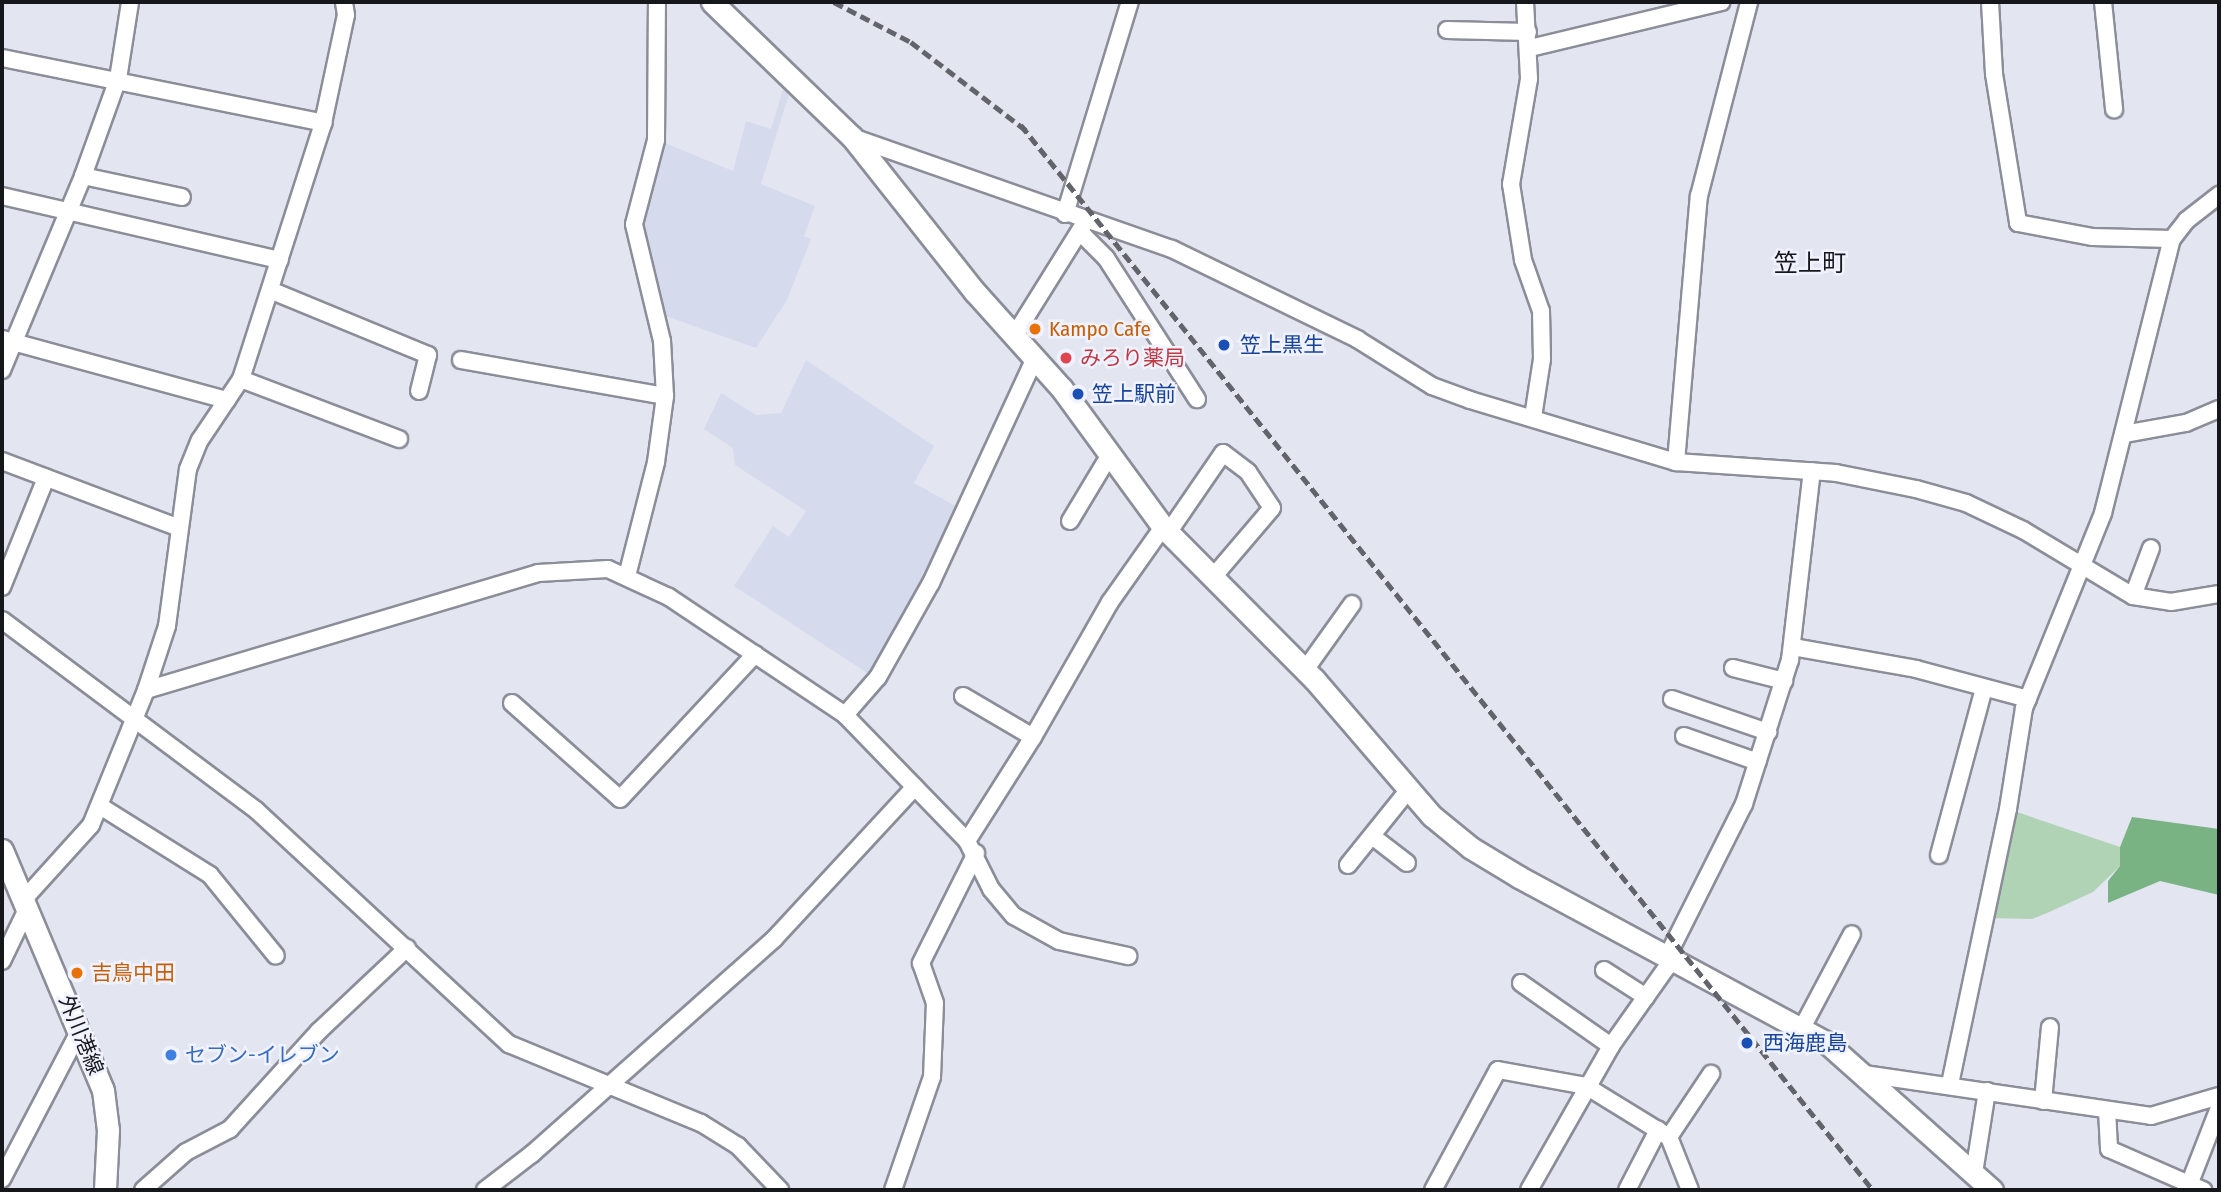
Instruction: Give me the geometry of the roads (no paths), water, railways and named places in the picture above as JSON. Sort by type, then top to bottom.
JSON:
[{"type":"street","points":[[2,370],[7,340],[69,210],[118,79],[131,2]]},
{"type":"street","points":[[2,961],[26,902],[77,842],[100,806],[146,690],[167,626],[188,469],[200,440],[241,379],[323,123],[344,27],[344,2]]},
{"type":"street","points":[[627,576],[656,463],[665,396],[662,341],[634,224],[656,140],[657,2]]},
{"type":"street","points":[[712,2],[852,137],[1014,336],[1035,358],[1166,530],[1305,670],[1432,816],[1471,848],[1667,957],[1802,1028],[1864,1074],[1986,1185]]},
{"type":"street","points":[[1065,214],[1130,2]]},
{"type":"street","points":[[1525,2],[1529,40],[1511,184],[1523,260],[1541,311],[1542,359],[1532,417]]},
{"type":"street","points":[[1447,30],[1529,40],[1723,2]]},
{"type":"street","points":[[1676,461],[1699,196],[1749,2]]},
{"type":"street","points":[[1990,2],[1994,74],[2018,223],[2092,237],[2172,239]]},
{"type":"street","points":[[2103,2],[2114,109]]},
{"type":"street","points":[[2,58],[118,79],[323,123]]},
{"type":"street","points":[[852,137],[1065,214],[1083,227],[1106,258],[1197,400]]},
{"type":"street","points":[[83,176],[183,197]]},
{"type":"street","points":[[1950,1084],[2028,699],[2102,513],[2172,239],[2187,220],[2219,195]]},
{"type":"street","points":[[2,197],[69,210],[280,260]]},
{"type":"street","points":[[1014,336],[1083,227]]},
{"type":"street","points":[[1083,227],[1161,245],[1357,340],[1432,386],[1676,461],[1812,471],[1916,489],[1966,503],[2023,530],[2133,596],[2171,601],[2219,594]]},
{"type":"street","points":[[270,290],[428,355],[419,391]]},
{"type":"street","points":[[7,340],[227,400]]},
{"type":"street","points":[[845,715],[877,677],[931,583],[1035,358]]},
{"type":"street","points":[[461,360],[665,396]]},
{"type":"street","points":[[241,379],[399,439]]},
{"type":"street","points":[[2124,434],[2186,423],[2219,409]]},
{"type":"street","points":[[893,1190],[932,1077],[935,1003],[921,963],[972,847],[1110,602],[1223,453],[1248,472],[1272,508],[1213,577]]},
{"type":"street","points":[[1070,521],[1109,456]]},
{"type":"street","points":[[2,461],[179,528]]},
{"type":"street","points":[[1529,1190],[1586,1086],[1667,967],[1667,957],[1744,804],[1793,647],[1812,471]]},
{"type":"street","points":[[2,587],[46,478]]},
{"type":"street","points":[[2133,596],[2151,548]]},
{"type":"street","points":[[146,690],[538,573],[585,568],[627,576],[669,597],[845,715],[972,847],[991,889],[1024,922],[1059,941],[1128,956]]},
{"type":"street","points":[[1305,670],[1353,604]]},
{"type":"street","points":[[2,620],[134,716],[256,810],[509,1044],[701,1123],[738,1146],[780,1190]]},
{"type":"street","points":[[1793,647],[1916,669],[2028,699]]},
{"type":"street","points":[[512,704],[620,799],[755,654]]},
{"type":"street","points":[[1733,668],[1784,681]]},
{"type":"street","points":[[1939,855],[1984,688]]},
{"type":"street","points":[[962,696],[1033,737]]},
{"type":"street","points":[[1672,699],[1768,732]]},
{"type":"street","points":[[1684,736],[1759,762]]},
{"type":"street","points":[[485,1190],[774,939],[915,787]]},
{"type":"street","points":[[1348,865],[1409,789]]},
{"type":"street","points":[[100,806],[211,875],[276,956]]},
{"type":"street","points":[[1372,836],[1406,863]]},
{"type":"street","name":"外川港線","points":[[2,850],[80,1030],[107,1114],[106,1190]]},
{"type":"street","points":[[1802,1028],[1852,934]]},
{"type":"street","points":[[143,1190],[186,1152],[230,1129],[319,1031],[408,948]]},
{"type":"street","points":[[1604,970],[1646,997]]},
{"type":"street","points":[[1521,983],[1611,1046]]},
{"type":"street","points":[[2043,1101],[2050,1027]]},
{"type":"street","points":[[2,1179],[80,1030]]},
{"type":"street","points":[[1433,1190],[1498,1070],[1586,1086],[1664,1133],[1690,1190]]},
{"type":"street","points":[[1627,1190],[1664,1133],[1711,1074]]},
{"type":"street","points":[[1864,1074],[1950,1084],[2043,1101],[2151,1116],[2219,1096]]},
{"type":"street","points":[[1986,1185],[1987,1091]]},
{"type":"street","points":[[2107,1110],[2109,1149],[2193,1188],[2219,1108]]},
{"type":"railway","points":[[834,2],[911,42],[1027,131]]},
{"type":"railway","points":[[1021,125],[1873,1190]]},
{"type":"place","name":"Kampo Cafe","points":[[1035,329]]},
{"type":"place","name":"笠上黒生","points":[[1224,345]]},
{"type":"place","name":"みろり薬局","points":[[1066,358]]},
{"type":"place","name":"笠上駅前","points":[[1078,394]]},
{"type":"place","name":"吉鳥中田","points":[[77,973]]},
{"type":"place","name":"西海鹿島","points":[[1747,1043]]},
{"type":"place","name":"セブン-イレブン","points":[[171,1055]]},
{"type":"district","name":"笠上町","points":[[1810,264]]}]
